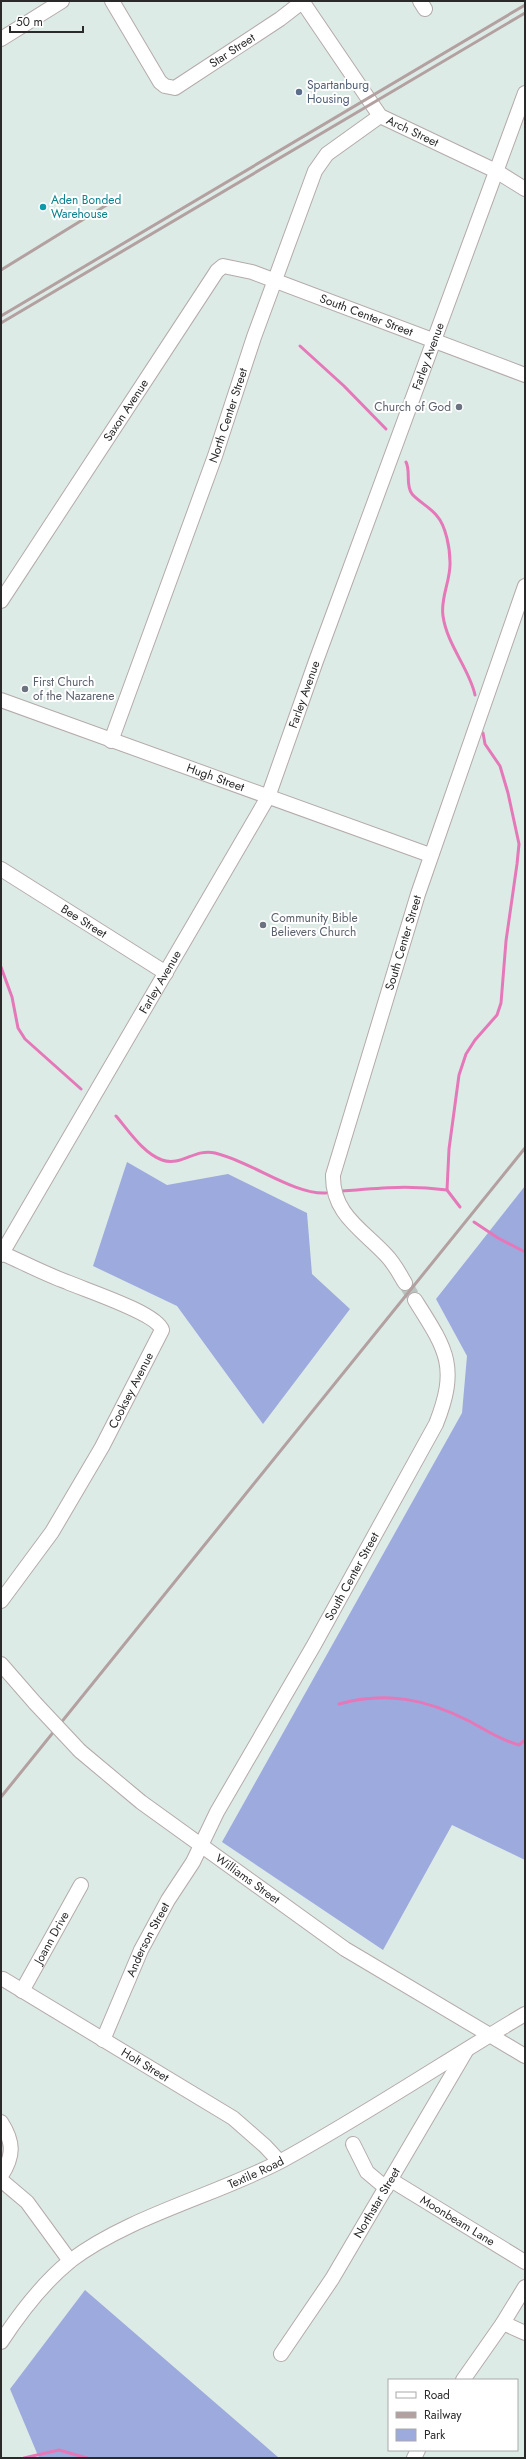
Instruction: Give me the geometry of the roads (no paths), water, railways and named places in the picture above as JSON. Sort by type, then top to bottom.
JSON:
[{"type":"street","points":[[1,39],[62,1]]},
{"type":"street","name":"Star Street","points":[[112,1],[160,82],[169,88],[180,87],[280,19],[302,1]]},
{"type":"street","name":"Arch Street","points":[[302,1],[380,116],[496,171],[525,189]]},
{"type":"street","name":"Farley Avenue","points":[[2,1254],[268,797],[433,341],[496,171],[524,102]]},
{"type":"street","name":"North Center Street","points":[[111,741],[215,456],[275,281],[320,162],[335,147],[380,116]]},
{"type":"street","name":"Saxon Avenue","points":[[1,601],[220,268],[227,266],[275,281]]},
{"type":"street","name":"South Center Street","points":[[275,281],[525,375]]},
{"type":"street","name":"South Center Street","points":[[406,1283],[386,1255],[342,1211],[334,1192],[333,1175],[430,855],[525,586]]},
{"type":"street","name":"Hugh Street","points":[[1,700],[430,855]]},
{"type":"street","name":"Bee Street","points":[[1,869],[166,974]]},
{"type":"street","name":"Cooksey Avenue","points":[[1,1601],[32,1561],[64,1512],[102,1447],[162,1330],[156,1321],[104,1296],[68,1283],[2,1254]]},
{"type":"street","name":"South Center Street","points":[[201,1845],[217,1812],[314,1645],[427,1440],[443,1406],[448,1389],[446,1358],[434,1331],[415,1300]]},
{"type":"street","name":"Williams Street","points":[[1,1664],[34,1703],[80,1751],[141,1802],[345,1949],[489,2036],[525,2056]]},
{"type":"street","name":"Anderson Street","points":[[103,2040],[141,1950],[201,1845]]},
{"type":"street","name":"Joann Drive","points":[[22,1991],[81,1885]]},
{"type":"street","name":"Holt Street","points":[[3,1979],[234,2118],[260,2141],[279,2162]]},
{"type":"street","name":"Textile Road","points":[[1,2342],[38,2292],[70,2261],[85,2251],[141,2222],[239,2181],[279,2162],[525,2014]]},
{"type":"street","name":"Northstar Street","points":[[281,2354],[332,2279],[467,2049]]},
{"type":"street","points":[[1,2122],[9,2140],[11,2150],[10,2161],[1,2176]]},
{"type":"street","name":"Moonbeam Lane","points":[[353,2144],[367,2172],[525,2262]]},
{"type":"street","points":[[1,2180],[26,2202],[70,2261]]},
{"type":"street","points":[[464,2379],[503,2323],[525,2286]]},
{"type":"street","points":[[503,2323],[525,2333]]},
{"type":"waterway","points":[[300,346],[344,386],[386,429]]},
{"type":"waterway","points":[[406,462],[409,486],[412,494],[428,507],[440,520],[447,538],[450,569],[443,602],[443,616],[449,637],[468,676],[475,695]]},
{"type":"waterway","points":[[447,1190],[449,1149],[459,1075],[466,1054],[475,1040],[497,1015],[501,1003],[506,941],[519,844],[508,793],[500,766],[485,744],[483,733]]},
{"type":"waterway","points":[[1,967],[12,997],[18,1028],[25,1039],[81,1089]]},
{"type":"waterway","points":[[116,1116],[143,1147],[155,1157],[162,1160],[169,1162],[182,1160],[201,1153],[215,1153],[229,1157],[300,1189],[326,1193]]},
{"type":"waterway","points":[[342,1191],[407,1187],[433,1188],[447,1190],[460,1207]]},
{"type":"waterway","points":[[474,1222],[498,1238],[525,1252]]},
{"type":"waterway","points":[[339,1704],[373,1698],[406,1699],[453,1713],[499,1738],[512,1743],[519,1745],[525,1740]]},
{"type":"waterway","points":[[24,2458],[59,2450],[87,2458]]},
{"type":"tunnel","points":[[405,1283],[415,1300]]},
{"type":"railway","points":[[1,316],[525,5]]},
{"type":"railway","points":[[1,323],[525,13]]},
{"type":"railway","points":[[1,270],[118,198]]},
{"type":"railway","points":[[1,1797],[525,1148]]},
{"type":"place","name":"Spartanburg Housing","points":[[299,92]]},
{"type":"place","name":"Aden Bonded Warehouse","points":[[43,207]]},
{"type":"place","name":"Church of God","points":[[459,407]]},
{"type":"place","name":"First Church of the Nazarene","points":[[25,689]]},
{"type":"place","name":"Community Bible Believers Church","points":[[263,925]]}]
